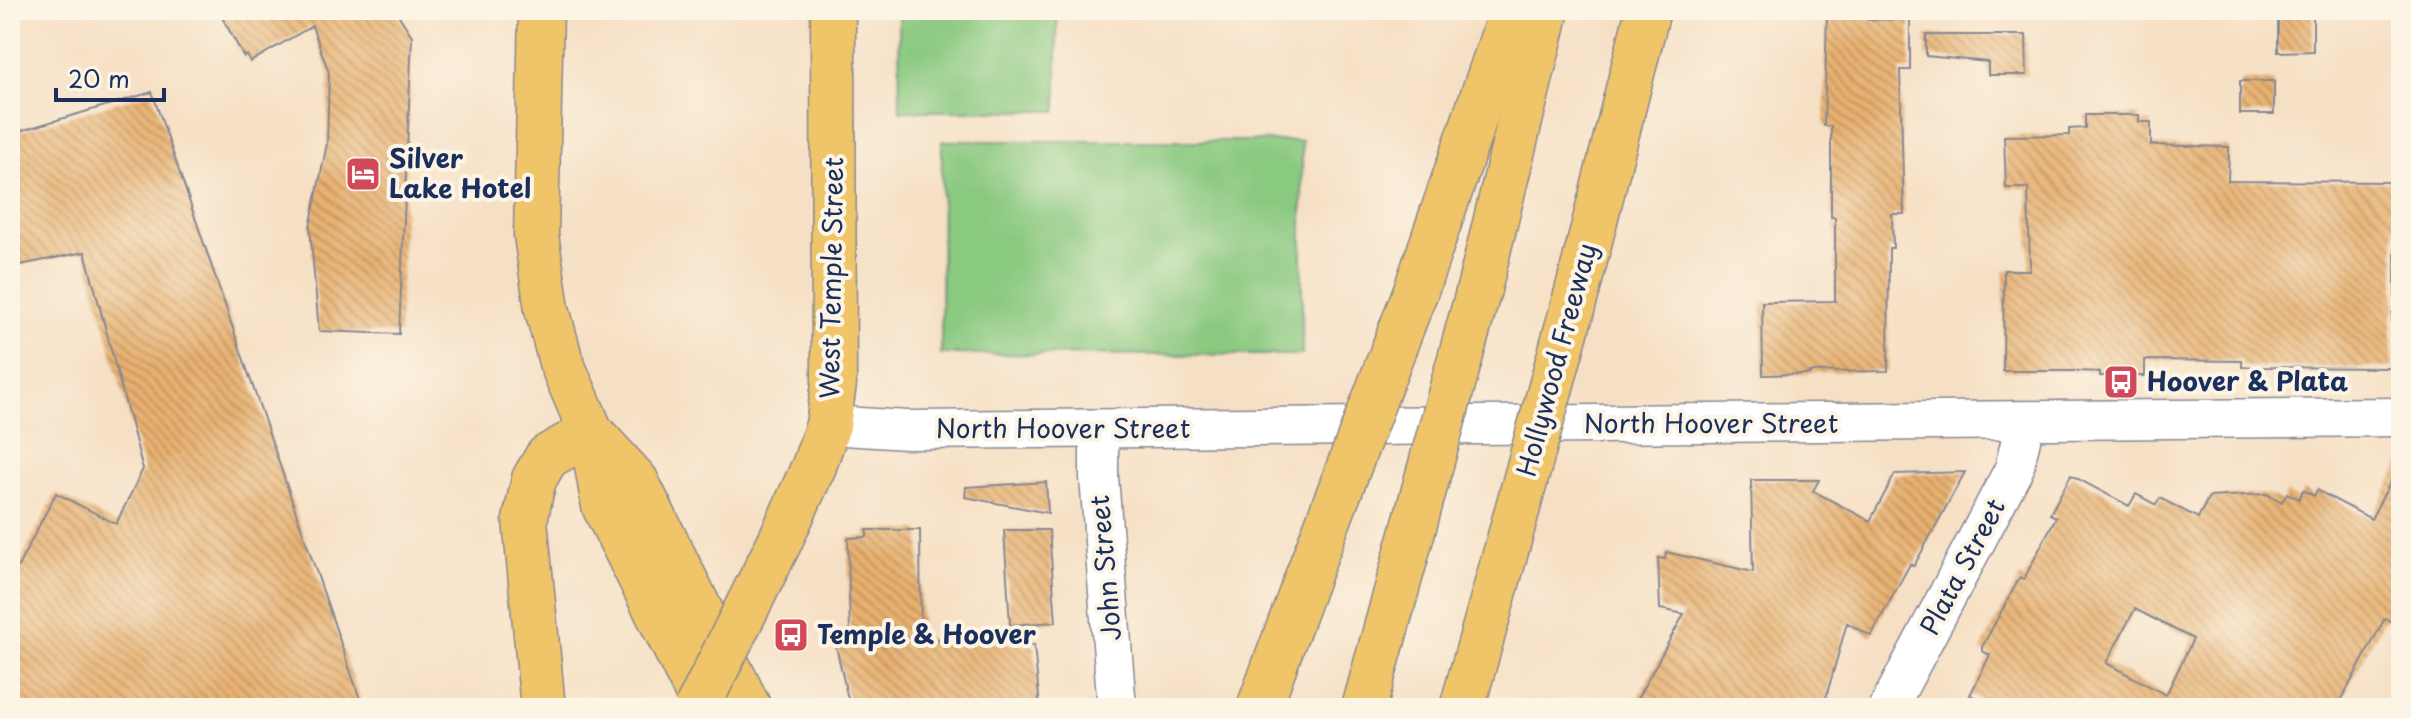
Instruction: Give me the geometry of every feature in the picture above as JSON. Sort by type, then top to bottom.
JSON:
[{"type":"main road","points":[[541,10],[536,235],[547,309],[561,362],[591,432],[604,506],[705,708]]},
{"type":"main road","name":"West Temple Street","points":[[697,708],[780,541],[814,466],[828,425],[836,363],[833,10]]},
{"type":"main road","points":[[1259,708],[1416,290],[1512,10]]},
{"type":"main road","points":[[1364,708],[1479,289],[1547,10]]},
{"type":"main road","name":"Hollywood Freeway","points":[[1462,708],[1578,288],[1648,10]]},
{"type":"main road","points":[[543,708],[525,520],[534,479],[547,457],[591,432]]},
{"type":"main road","points":[[591,432],[636,481],[749,708]]},
{"type":"main road","points":[[1474,708],[1503,562]]},
{"type":"street","name":"North Hoover Street","points":[[828,425],[884,430],[1099,429],[2401,417]]},
{"type":"street","name":"Plata Street","points":[[1888,708],[2014,469],[2025,422]]},
{"type":"street","name":"John Street","points":[[1099,429],[1099,477],[1117,708]]},
{"type":"green space","points":[[899,11],[1057,11],[1057,111],[900,111]]},
{"type":"green space","points":[[942,141],[1302,141],[1302,355],[941,354]]},
{"type":"building","name":"Silver Lake Hotel","points":[[218,10],[395,10],[412,36],[399,334],[319,331],[310,227],[327,144],[329,73],[312,26],[250,62],[247,55],[244,57]]},
{"type":"building","points":[[1867,12],[1867,20],[1910,19],[1910,70],[1900,70],[1904,214],[1892,214],[1888,371],[1763,375],[1762,302],[1835,301],[1831,126],[1824,126],[1827,13]]},
{"type":"building","points":[[2278,15],[2313,15],[2313,51],[2278,52]]},
{"type":"building","points":[[1926,35],[2026,35],[2027,75],[1988,75],[1988,62],[1926,56]]},
{"type":"building","points":[[2240,81],[2274,81],[2274,114],[2240,114]]},
{"type":"building","points":[[152,92],[363,708],[10,708],[10,582],[56,493],[116,524],[143,469],[85,252],[10,267],[10,134]]},
{"type":"building","points":[[2085,115],[2139,115],[2139,122],[2151,122],[2151,145],[2229,147],[2228,181],[2395,182],[2392,368],[2242,367],[2242,361],[2145,360],[2145,376],[2100,376],[2100,372],[2078,371],[2003,371],[2004,270],[2030,270],[2028,188],[2006,188],[2004,136],[2069,135],[2069,129],[2085,128]]},
{"type":"building","points":[[2401,462],[2401,627],[2385,618],[2337,708],[1974,708],[1979,699],[1970,695],[1990,655],[1982,651],[1982,647],[2020,577],[2024,579],[2056,517],[2050,514],[2071,475],[2129,506],[2136,494],[2156,505],[2160,498],[2198,518],[2209,497],[2267,494],[2282,502],[2287,493],[2299,499],[2303,490],[2314,496],[2317,490],[2371,519]],"holes":[[[2135,609],[2193,639],[2166,695],[2106,663]]]},
{"type":"building","points":[[1965,472],[1914,566],[1910,564],[1871,636],[1847,623],[1823,708],[1632,708],[1684,614],[1660,609],[1658,558],[1665,559],[1666,552],[1753,572],[1751,480],[1819,480],[1813,491],[1870,521],[1895,474]]},
{"type":"building","points":[[1046,482],[1048,513],[965,497],[966,487]]},
{"type":"building","points":[[867,530],[920,530],[921,638],[1034,645],[1040,708],[850,708],[836,646],[850,640],[848,538],[867,537]]},
{"type":"building","points":[[1004,530],[1049,530],[1056,622],[1010,625]]},
{"type":"place","name":"Silver Lake Hotel","points":[[363,174]]},
{"type":"place","name":"Hoover & Plata","points":[[2121,382]]},
{"type":"place","name":"Temple & Hoover","points":[[791,635]]}]
